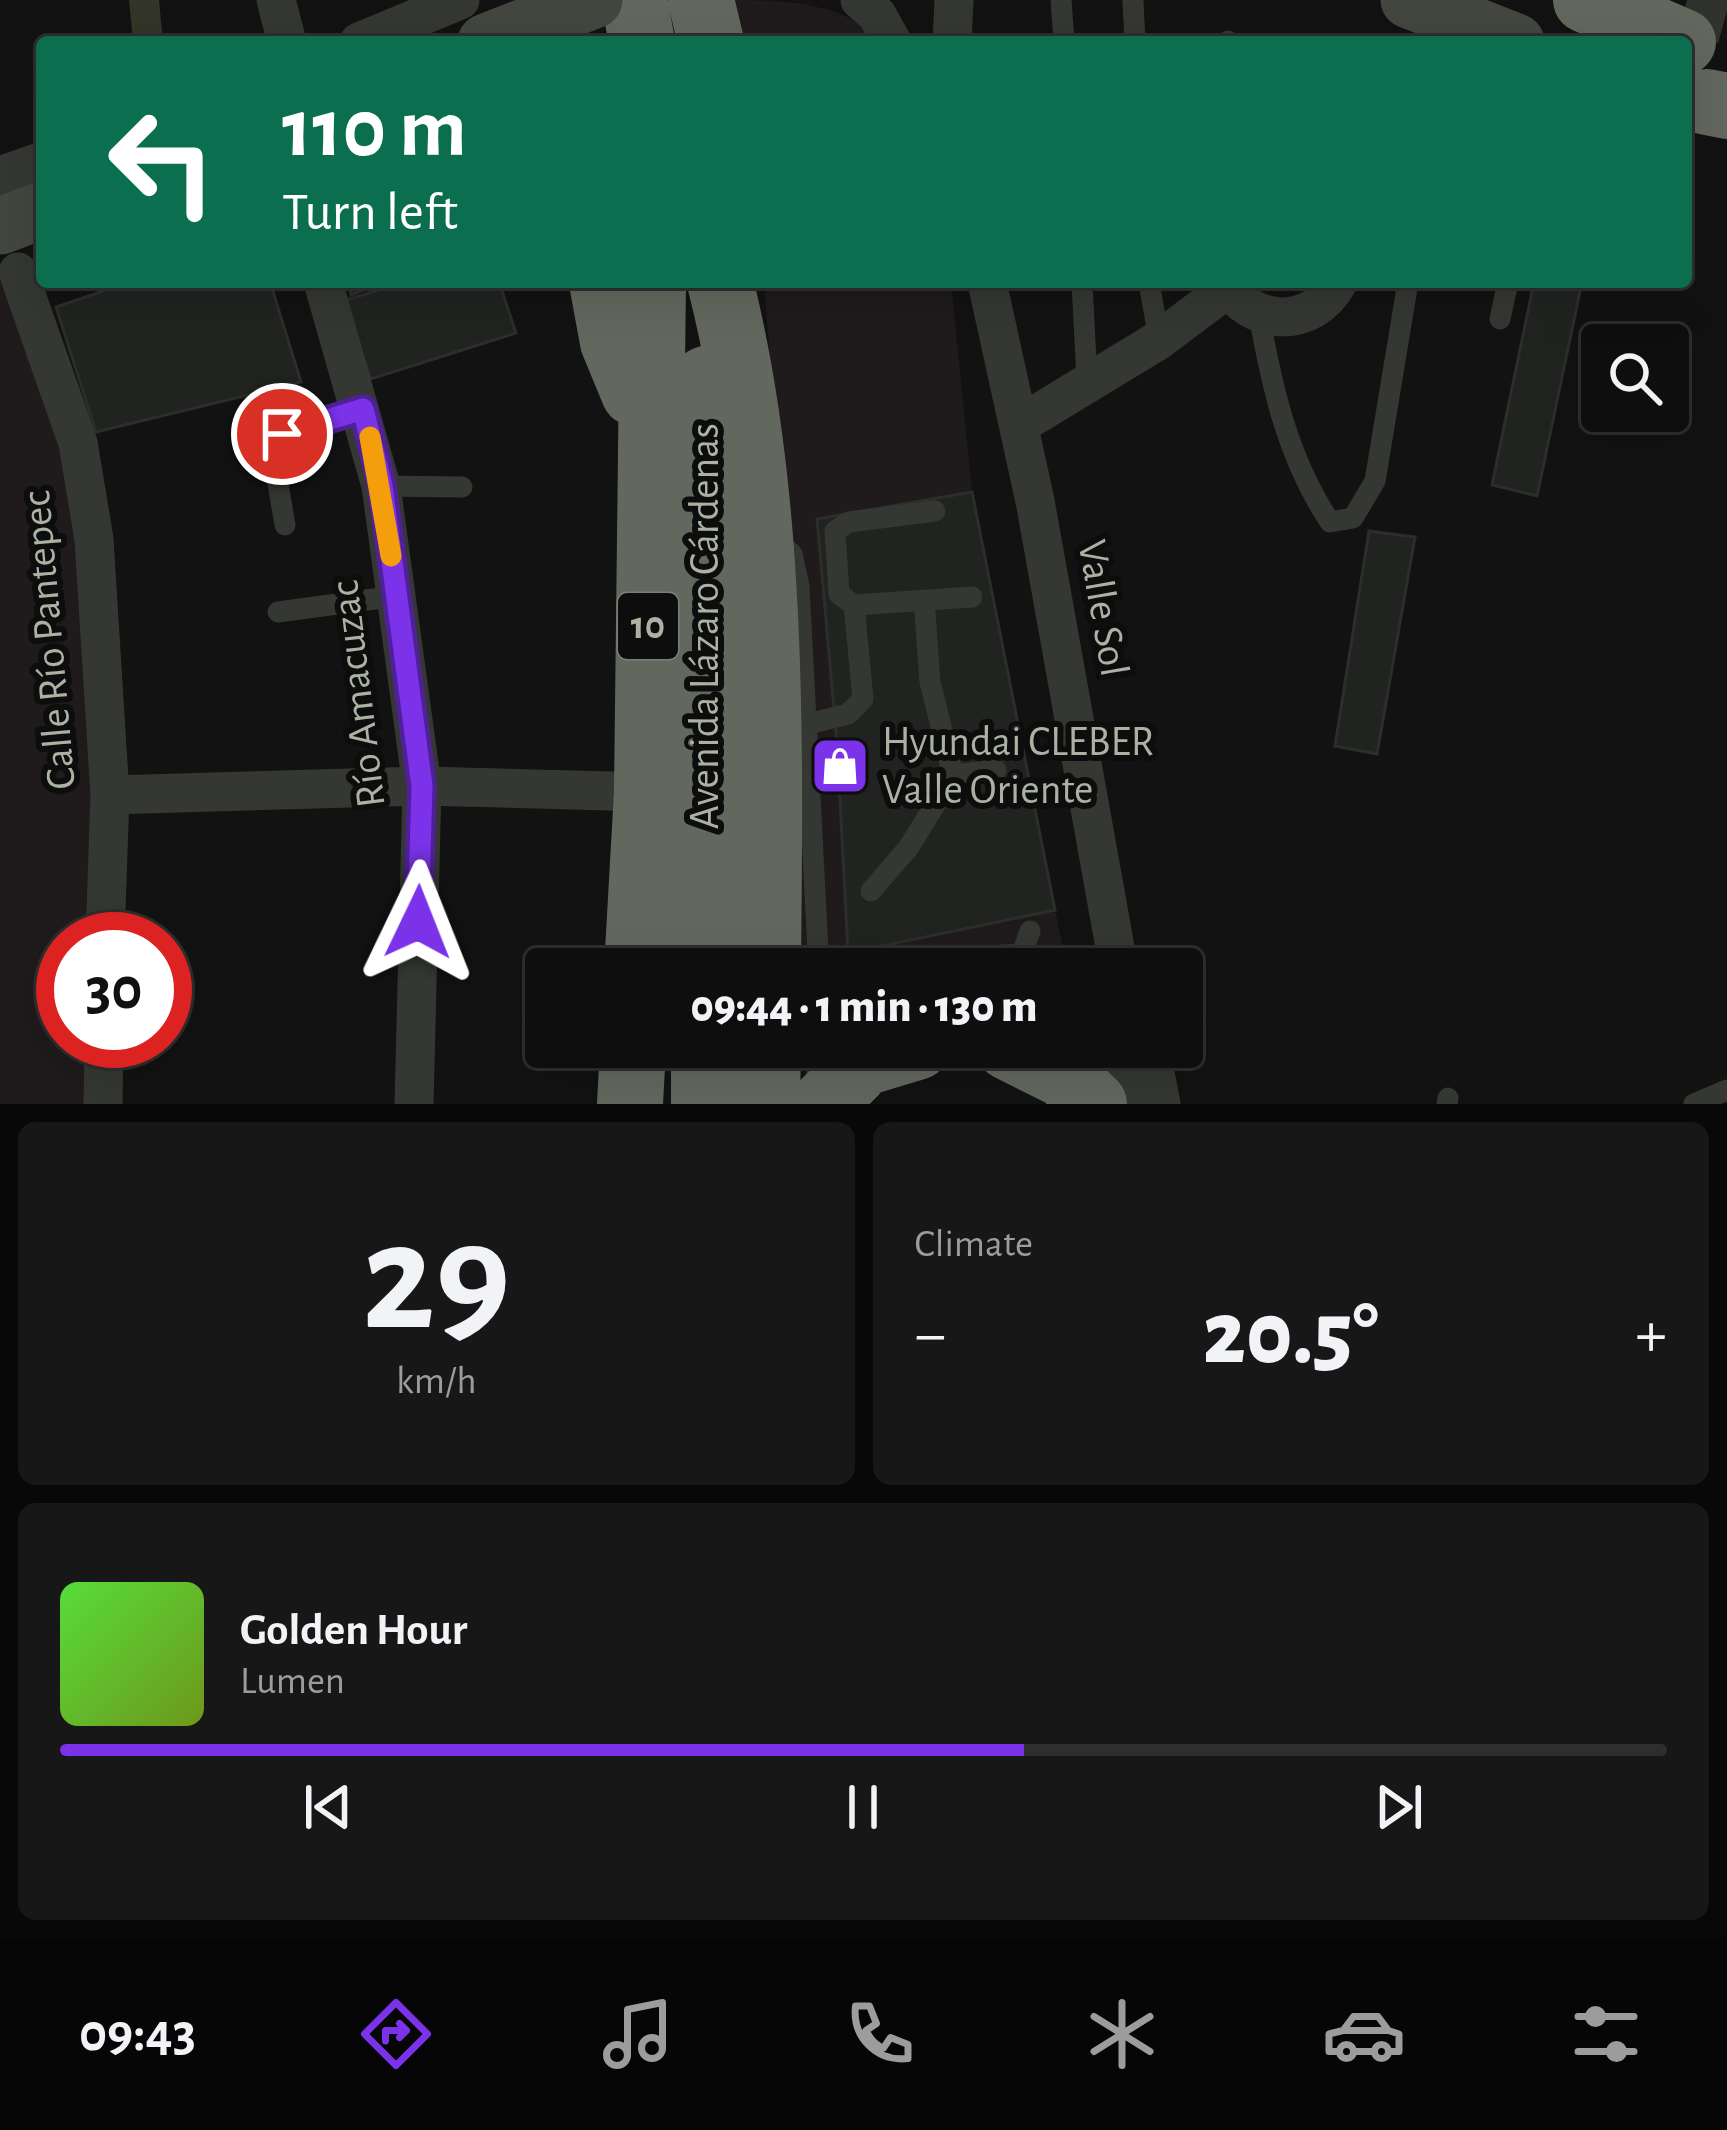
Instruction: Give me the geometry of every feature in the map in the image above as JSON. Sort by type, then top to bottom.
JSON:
[{"type":"highway","points":[[634,0],[641,36]]},
{"type":"highway","points":[[701,0],[701,36]]},
{"type":"highway","points":[[701,0],[710,36]]},
{"type":"highway","points":[[1586,0],[1640,36]]},
{"type":"highway","points":[[603,288],[621,365],[650,429]]},
{"type":"highway","name":"Avenida Lázaro Cárdenas","points":[[638,948],[647,792],[652,288]]},
{"type":"highway","name":"Avenida Lázaro Cárdenas","points":[[704,948],[706,288]]},
{"type":"highway","points":[[721,288],[742,388],[756,531],[770,772],[768,948]]},
{"type":"highway","points":[[630,1104],[632,1068]]},
{"type":"highway","points":[[704,1068],[704,1104]]},
{"type":"highway","points":[[767,1104],[768,1068]]},
{"type":"highway","points":[[819,1104],[859,1068]]},
{"type":"highway","points":[[1050,1068],[1094,1104]]},
{"type":"street","points":[[276,0],[285,36]]},
{"type":"street","points":[[373,36],[460,0]]},
{"type":"street","points":[[571,0],[576,36]]},
{"type":"street","points":[[501,36],[594,0]]},
{"type":"street","points":[[952,36],[954,0]]},
{"type":"street","points":[[1408,0],[1501,36]]},
{"type":"street","points":[[15,260],[19,172]]},
{"type":"street","name":"Calle Río Pantepec","points":[[15,260],[78,443],[87,487],[110,795],[106,912]]},
{"type":"street","name":"Río Amacuzac","points":[[325,288],[382,486],[422,786],[414,1104]]},
{"type":"street","name":"Valle Sol","points":[[988,288],[1019,425],[1116,948]]},
{"type":"street","points":[[1019,425],[1159,340],[1222,288]]},
{"type":"street","points":[[1229,288],[1259,314],[1300,316],[1318,307],[1333,288]]},
{"type":"street","points":[[110,795],[422,786],[647,792]]},
{"type":"street","points":[[103,1104],[104,1068]]},
{"type":"street","points":[[1120,1068],[1126,1104]]},
{"type":"street","points":[[1154,1068],[1161,1104]]},
{"type":"lane","points":[[1061,0],[1064,36]]},
{"type":"lane","points":[[1132,2],[1135,36]]},
{"type":"lane","points":[[1082,288],[1087,381]]},
{"type":"lane","points":[[1150,288],[1159,340]]},
{"type":"lane","points":[[1259,314],[1275,401],[1309,490],[1330,522],[1352,518],[1375,481],[1407,288]]},
{"type":"lane","points":[[1500,319],[1507,288]]},
{"type":"lane","points":[[285,525],[272,449],[282,434],[363,409]]},
{"type":"lane","points":[[382,486],[462,487]]},
{"type":"lane","points":[[935,512],[849,522],[835,531],[839,594],[854,605],[973,597]]},
{"type":"lane","points":[[756,531],[788,549],[795,563],[818,948]]},
{"type":"lane","points":[[278,611],[396,596]]},
{"type":"lane","points":[[871,891],[909,847],[953,775],[930,682],[924,600]]},
{"type":"lane","points":[[808,724],[848,714],[863,699],[854,605]]},
{"type":"lane","points":[[953,775],[996,770]]},
{"type":"lane","points":[[1024,948],[1030,931]]},
{"type":"lane","points":[[818,1068],[819,1104]]},
{"type":"lane","points":[[1694,1104],[1727,1090]]},
{"type":"shaded area","points":[[129,0],[159,0],[162,36],[132,36]]},
{"type":"shaded area","points":[[720,0],[810,5],[849,18],[872,36],[738,36]]},
{"type":"shaded area","points":[[18,272],[78,443],[108,912],[36,912],[36,1068],[109,1068],[109,1104],[0,1104],[0,282]]},
{"type":"shaded area","points":[[764,288],[952,288],[972,492],[1063,948],[797,948],[783,529]]},
{"type":"building","points":[[112,288],[272,288],[301,382],[96,432],[56,307]]},
{"type":"building","points":[[385,288],[501,288],[516,333],[371,379],[343,301]]},
{"type":"building","points":[[1533,288],[1581,288],[1537,496],[1492,485]]},
{"type":"building","points":[[972,492],[1055,910],[872,948],[848,948],[837,743],[817,519]]},
{"type":"building","points":[[1369,531],[1415,537],[1377,754],[1335,746]]},
{"type":"tunnel","points":[[1687,0],[1727,11]]},
{"type":"slow traffic","points":[[370,437],[391,556]]},
{"type":"place","name":"Hyundai CLEBER Valle Oriente","points":[[840,766]]},
{"type":"route","points":[[282,434],[363,409],[382,486],[422,786],[418,922]]}]
